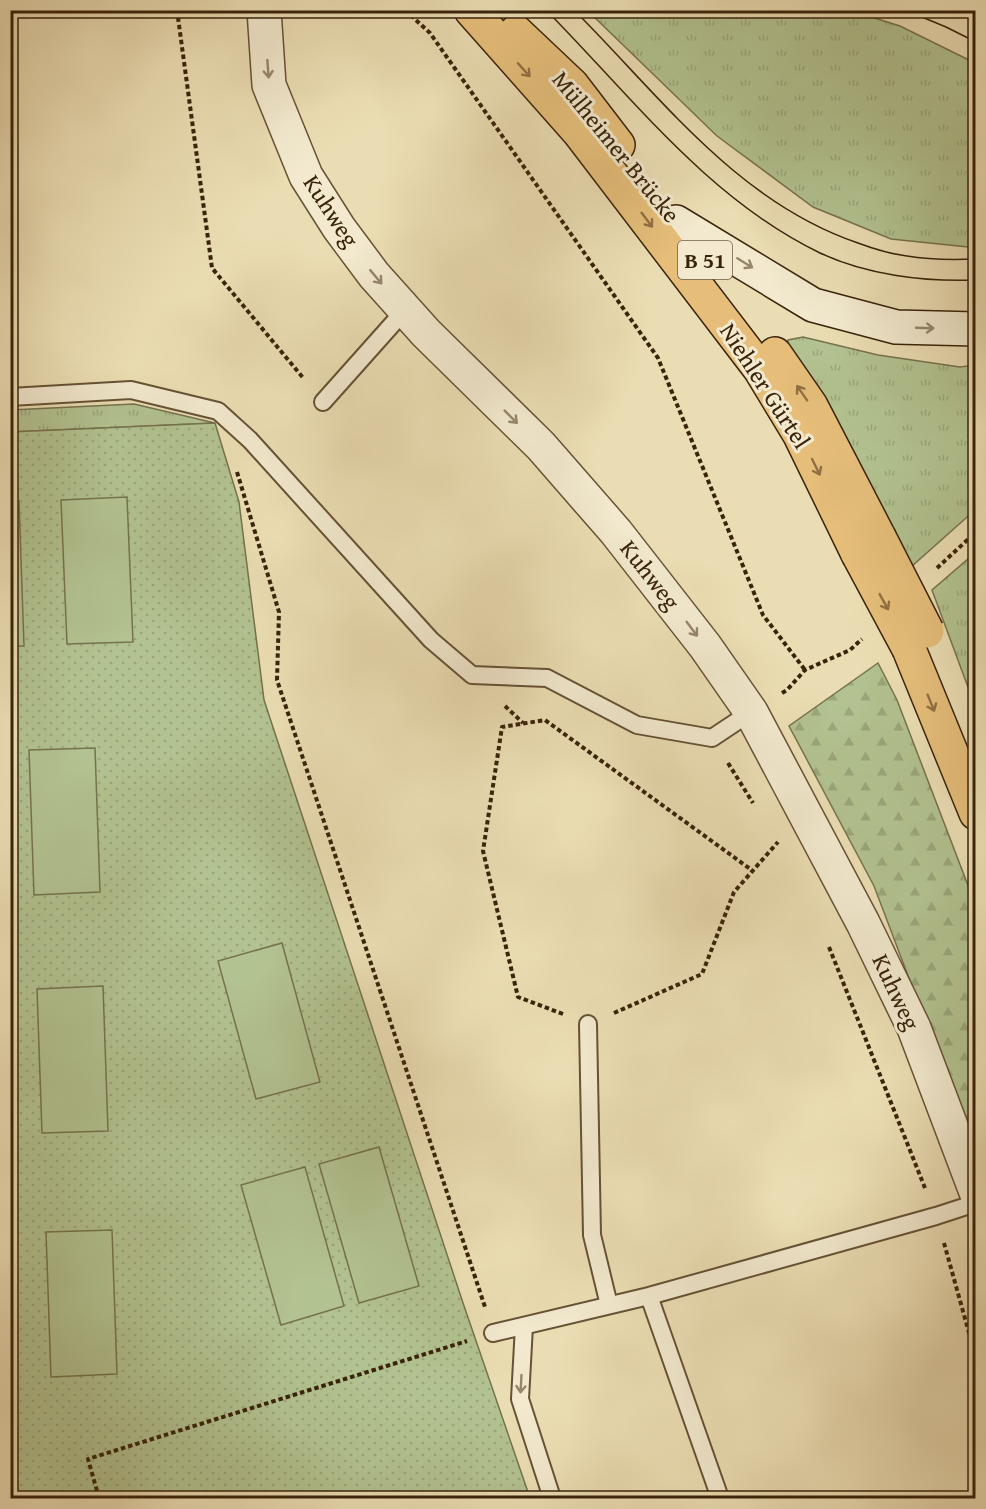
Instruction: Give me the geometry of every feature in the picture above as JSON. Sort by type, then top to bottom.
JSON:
[{"type":"main road","name":"Niehler Gürtel","points":[[471,10],[579,132],[760,369],[800,435],[858,554],[918,640],[975,754]]},
{"type":"main road","name":"Mülheimer Brücke","points":[[493,10],[572,85],[735,299],[811,406],[879,537]]},
{"type":"main road","name":"Niehler Gürtel","points":[[879,537],[918,640],[975,813]]},
{"type":"street","name":"Kuhweg","points":[[264,10],[269,86],[306,176],[339,228],[374,275],[405,310],[541,446],[616,532],[705,646],[751,712],[863,922],[915,1028],[975,1192]]},
{"type":"street","name":"B 51","points":[[676,222],[813,305],[896,327],[975,329]]},
{"type":"lane","points":[[323,402],[405,310]]},
{"type":"lane","points":[[10,397],[131,390],[218,411],[250,440],[431,640],[472,675],[547,678],[637,725],[712,738],[751,712]]},
{"type":"lane","points":[[588,1024],[592,1235],[609,1305]]},
{"type":"lane","points":[[493,1333],[649,1296],[936,1216],[975,1203]]},
{"type":"lane","points":[[649,1296],[720,1498]]},
{"type":"lane","points":[[524,1326],[520,1399],[552,1498]]},
{"type":"path","points":[[177,10],[212,268],[323,402]]},
{"type":"path","points":[[405,10],[430,33],[658,358],[763,615],[805,670]]},
{"type":"path","points":[[99,1498],[88,1459],[493,1333],[277,680],[279,612],[235,465]]},
{"type":"path","points":[[753,871],[545,720],[502,727],[483,851],[518,997],[588,1024],[702,974],[734,892],[753,871],[778,842],[783,850]]},
{"type":"path","points":[[712,738],[754,804]]},
{"type":"path","points":[[826,939],[936,1216],[975,1358]]},
{"type":"green space","points":[[588,11],[852,11],[900,26],[975,63],[975,245],[968,247],[891,239],[813,207],[717,136]]},
{"type":"green space","points":[[803,337],[878,355],[960,367],[975,365],[975,510],[912,566],[787,349],[788,340]]},
{"type":"green space","points":[[134,404],[215,423],[11,432],[11,410]]},
{"type":"green space","points":[[215,423],[239,502],[264,700],[463,1303],[530,1498],[11,1498],[10,432]]},
{"type":"green space","points":[[127,497],[133,642],[67,644],[61,500]]},
{"type":"green space","points":[[11,501],[19,501],[24,646],[11,646]]},
{"type":"green space","points":[[975,553],[975,706],[932,590]]},
{"type":"green space","points":[[878,663],[897,700],[975,908],[975,1152],[874,886],[789,726]]},
{"type":"green space","points":[[95,748],[100,892],[34,895],[29,750]]},
{"type":"green space","points":[[282,943],[320,1082],[256,1099],[218,961]]},
{"type":"green space","points":[[103,986],[108,1131],[42,1133],[37,989]]},
{"type":"green space","points":[[379,1147],[419,1286],[359,1303],[319,1164]]},
{"type":"green space","points":[[305,1167],[344,1306],[281,1325],[241,1185]]},
{"type":"green space","points":[[112,1230],[117,1374],[51,1377],[46,1232]]},
{"type":"tram line","points":[[546,10],[673,144],[742,204],[780,231],[838,261],[876,272],[936,280],[976,280]]},
{"type":"tram line","points":[[574,10],[703,144],[775,202],[815,225],[882,251],[924,258],[976,259]]},
{"type":"tram line","points":[[905,10],[976,42]]},
{"type":"tram line","points":[[961,10],[976,18]]}]
